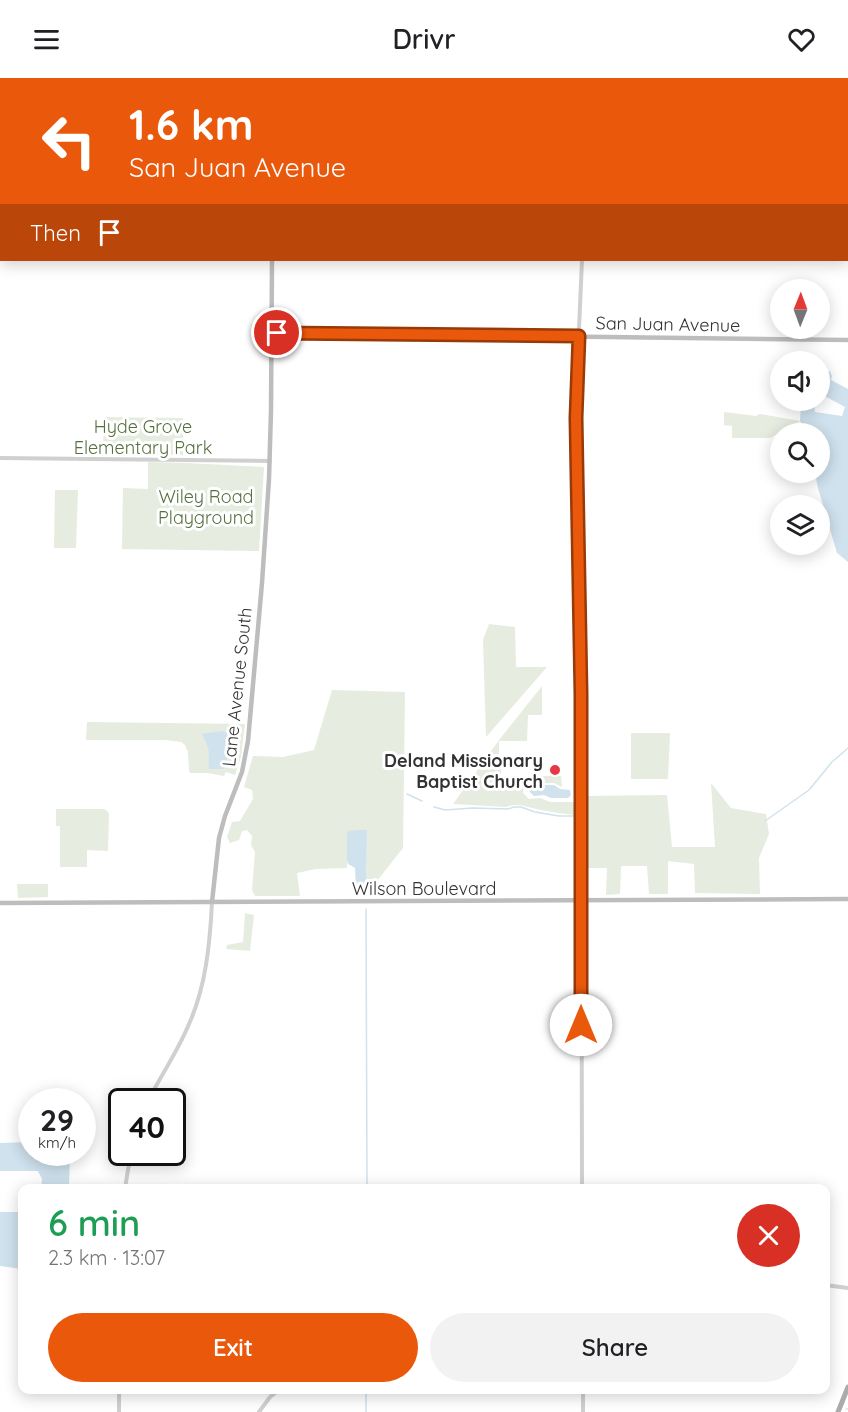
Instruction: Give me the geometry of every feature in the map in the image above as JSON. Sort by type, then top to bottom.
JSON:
[{"type":"main road","name":"Lane Avenue South","points":[[212,902],[219,838],[242,772],[248,741],[270,461],[272,261]]},
{"type":"main road","name":"San Juan Avenue","points":[[272,333],[848,339]]},
{"type":"main road","name":"Wilson Boulevard","points":[[0,903],[848,899]]},
{"type":"main road","points":[[838,1412],[848,1387]]},
{"type":"street","points":[[582,261],[576,418],[581,694],[582,1184]]},
{"type":"street","points":[[0,458],[270,461]]},
{"type":"street","name":"Lane Avenue South","points":[[155,1088],[195,1011],[207,963],[212,902]]},
{"type":"street","points":[[126,1184],[129,1166]]},
{"type":"street","points":[[830,1286],[848,1288]]},
{"type":"street","points":[[119,1394],[119,1412]]},
{"type":"street","points":[[259,1412],[274,1394]]},
{"type":"street","points":[[583,1394],[583,1412]]},
{"type":"green space","points":[[724,412],[756,416],[760,414],[800,421],[770,423],[770,438],[732,438],[732,426],[724,425]]},
{"type":"green space","name":"Hyde Grove Elementary Park","points":[[104,417],[183,418],[183,455],[103,454]]},
{"type":"green space","name":"Wiley Road Playground","points":[[148,462],[264,467],[259,551],[122,549],[123,488],[148,489]]},
{"type":"green space","points":[[55,490],[78,490],[76,548],[54,548]]},
{"type":"green space","points":[[489,624],[515,627],[516,667],[547,667],[486,737],[483,640]]},
{"type":"green space","points":[[542,686],[542,715],[528,715],[527,741],[499,741],[501,776],[561,776],[562,787],[554,783],[524,783],[523,793],[529,799],[576,802],[576,815],[519,805],[506,807],[453,804],[499,740]]},
{"type":"green space","points":[[332,690],[405,692],[403,848],[373,886],[369,887],[366,885],[367,831],[349,831],[347,868],[316,869],[297,873],[300,896],[255,896],[252,890],[255,852],[251,845],[252,836],[247,830],[242,831],[239,840],[230,843],[227,837],[232,822],[240,821],[253,799],[252,790],[244,787],[253,756],[283,757],[314,750]]},
{"type":"green space","points":[[87,722],[245,724],[241,756],[235,775],[226,772],[224,776],[190,773],[188,752],[181,742],[86,740]]},
{"type":"green space","points":[[631,733],[670,733],[668,779],[631,779]]},
{"type":"green space","points":[[711,783],[731,808],[766,814],[769,834],[759,858],[760,894],[695,893],[694,864],[668,861],[668,894],[649,894],[647,866],[621,866],[620,894],[606,895],[607,868],[585,868],[586,796],[667,795],[672,847],[715,847]]},
{"type":"green space","points":[[56,809],[104,809],[107,811],[109,814],[108,851],[87,850],[87,867],[60,867],[60,826],[56,826]]},
{"type":"green space","points":[[17,884],[48,884],[48,897],[18,898]]},
{"type":"green space","points":[[245,913],[254,915],[250,951],[226,949],[227,945],[243,942]]},
{"type":"water","points":[[830,371],[831,380],[848,389],[848,562],[837,553],[830,529],[830,495],[820,495],[817,483],[830,483],[830,423],[801,423],[800,421],[800,411],[842,416],[845,407],[830,399]]},
{"type":"water","points":[[222,731],[227,733],[227,766],[223,769],[209,769],[209,751],[202,734]]},
{"type":"water","points":[[529,785],[554,785],[560,789],[570,790],[571,795],[568,798],[534,796],[527,789]]},
{"type":"water","points":[[367,830],[366,890],[363,893],[356,892],[355,868],[348,864],[347,860],[347,833]]},
{"type":"water","points":[[18,1142],[18,1166],[70,1166],[69,1184],[41,1184],[42,1179],[38,1171],[0,1171],[0,1143]]},
{"type":"water","points":[[0,1212],[18,1212],[18,1268],[0,1266]]},
{"type":"waterway","points":[[765,821],[809,790],[832,762],[848,748]]},
{"type":"waterway","points":[[407,794],[422,801]]},
{"type":"waterway","points":[[434,807],[445,810],[521,807],[559,816],[576,816]]},
{"type":"waterway","points":[[366,909],[367,1184]]},
{"type":"waterway","points":[[366,1394],[366,1412]]},
{"type":"place","name":"Deland Missionary Baptist Church","points":[[555,770]]},
{"type":"route","points":[[277,333],[579,336],[576,418],[581,694],[581,1025]]}]
